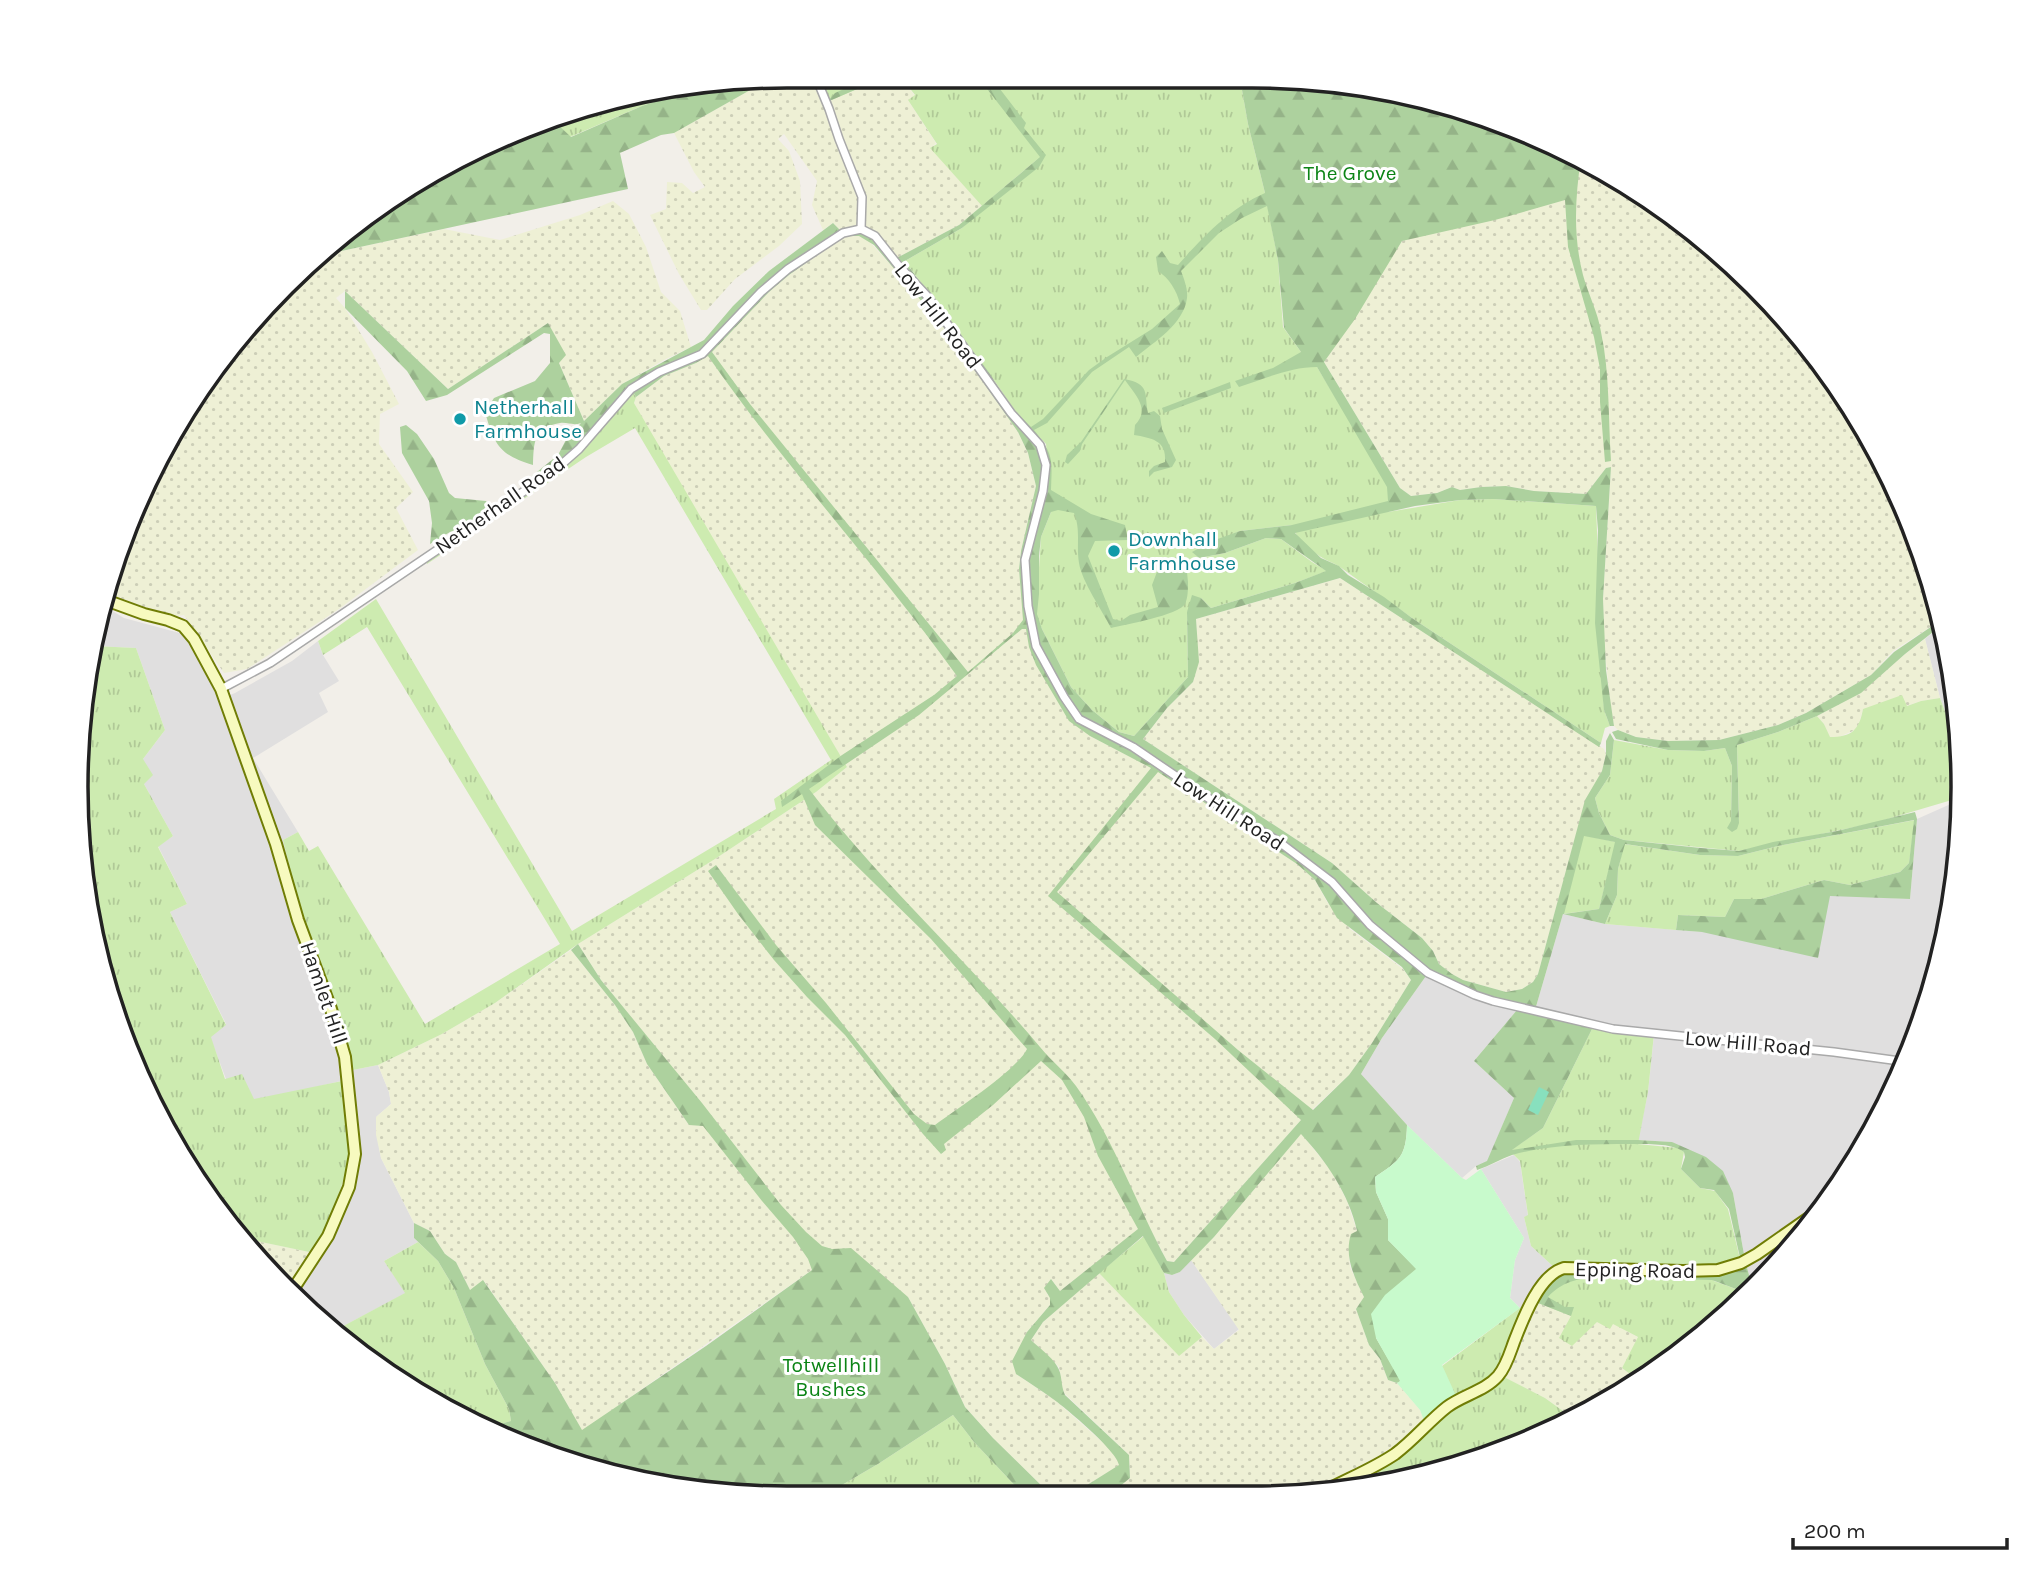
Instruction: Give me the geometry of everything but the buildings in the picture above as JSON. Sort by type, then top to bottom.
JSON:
[{"type":"street","points":[[821,88],[862,197],[861,229]]},
{"type":"street","name":"Netherhall Road","points":[[221,689],[270,663],[554,471],[579,449],[631,389],[659,372],[702,354],[761,292],[788,269],[843,233],[861,229]]},
{"type":"street","name":"Low Hill Road","points":[[861,229],[875,236],[928,297],[1012,413],[1040,445],[1046,465],[1043,491],[1025,560],[1028,606],[1036,646],[1079,719],[1133,747],[1223,808],[1278,841],[1332,882],[1370,926],[1428,973],[1475,995],[1613,1029],[1894,1060]]},
{"type":"street","name":"Hamlet Hill","points":[[112,603],[183,626],[194,639],[221,689],[276,844],[298,920],[331,1009],[345,1056],[355,1154],[349,1187],[328,1236],[296,1285]]},
{"type":"street","name":"Epping Road","points":[[1347,1479],[1393,1455],[1446,1408],[1496,1378],[1506,1364],[1533,1301],[1550,1275],[1557,1270],[1718,1270],[1758,1254],[1790,1231]]},
{"type":"shaded area","points":[[110,610],[124,618],[187,635],[202,659],[220,699],[292,661],[318,641],[339,681],[319,693],[328,712],[253,758],[298,832],[283,840],[353,1070],[378,1065],[389,1092],[391,1104],[376,1117],[381,1158],[414,1223],[414,1238],[418,1242],[384,1261],[406,1293],[343,1326],[297,1286],[349,1187],[352,1153],[345,1080],[253,1102],[226,1079],[209,1034],[226,1024],[170,912],[187,904],[158,846],[173,836],[144,784],[143,759],[165,730],[136,648],[102,646]]},
{"type":"shaded area","points":[[1933,632],[1947,716],[1940,698],[1925,639]]},
{"type":"shaded area","points":[[1950,804],[1945,878],[1937,923],[1913,1011],[1897,1054],[1857,1136],[1806,1212],[1750,1277],[1733,1193],[1672,1142],[1638,1140],[1648,1092],[1654,1035],[1535,1010],[1563,914],[1605,924],[1702,932],[1830,895],[1910,899],[1917,819]]},
{"type":"shaded area","points":[[1426,976],[1494,1004],[1517,1010],[1474,1061],[1514,1098],[1487,1162],[1476,1166],[1462,1178],[1407,1125],[1361,1074],[1382,1038]]},
{"type":"shaded area","points":[[1514,1155],[1520,1162],[1528,1216],[1524,1217],[1531,1246],[1557,1270],[1533,1301],[1520,1308],[1510,1298],[1515,1260],[1524,1238],[1481,1169]]},
{"type":"shaded area","points":[[1191,1260],[1239,1329],[1214,1349],[1184,1315],[1169,1292],[1164,1273],[1172,1275],[1180,1272]]},
{"type":"green space","points":[[823,88],[827,102],[859,88],[909,88],[915,96],[908,100],[936,143],[931,148],[982,206],[959,225],[893,260],[875,237],[843,233],[833,223],[823,230],[812,205],[817,181],[784,134],[778,139],[789,151],[800,181],[802,224],[779,246],[735,279],[707,310],[701,310],[679,274],[650,215],[666,209],[667,182],[682,183],[693,193],[705,187],[674,133],[752,89]]},
{"type":"green space","points":[[823,88],[859,88],[827,102]]},
{"type":"green space","points":[[846,88],[859,88],[827,102],[835,93]]},
{"type":"green space","points":[[909,88],[1244,88],[1242,90],[1248,124],[1278,260],[1283,327],[1301,352],[1317,367],[1388,487],[1388,512],[1460,500],[1493,499],[1596,506],[1604,710],[1610,726],[1605,728],[1601,743],[1317,554],[1300,539],[1292,525],[1240,531],[1193,552],[1199,558],[1225,553],[1266,538],[1281,539],[1327,571],[1211,608],[1201,598],[1187,612],[1188,677],[1134,736],[1119,732],[1092,710],[1071,687],[1036,614],[1041,537],[1051,512],[1046,444],[1018,415],[910,268],[901,270],[898,265],[962,228],[1040,157],[982,206],[930,148],[937,144],[908,100],[915,95]]},
{"type":"green space","name":"The Grove","points":[[986,88],[999,88],[1026,123],[1024,128],[1046,155],[1039,167],[962,228],[898,265],[901,270],[909,267],[988,371],[1011,407],[1031,427],[1043,419],[1089,370],[1152,329],[1180,304],[1172,285],[1158,271],[1156,257],[1162,251],[1170,263],[1178,265],[1229,215],[1265,193],[1248,124],[1242,90],[1244,88],[1343,93],[1432,111],[1519,141],[1580,170],[1576,231],[1583,275],[1598,317],[1604,348],[1611,461],[1605,462],[1600,369],[1594,337],[1568,247],[1565,200],[1495,220],[1402,241],[1355,319],[1324,362],[1400,488],[1411,496],[1437,493],[1452,487],[1460,490],[1506,486],[1534,491],[1586,494],[1606,468],[1611,467],[1603,599],[1606,670],[1614,726],[1610,726],[1604,710],[1595,623],[1598,530],[1596,506],[1493,499],[1460,500],[1415,506],[1295,533],[1321,558],[1339,566],[1348,575],[1601,743],[1599,747],[1340,578],[1196,619],[1199,662],[1193,682],[1167,708],[1143,739],[1332,863],[1422,938],[1439,964],[1452,974],[1463,980],[1506,992],[1522,989],[1533,982],[1538,974],[1585,800],[1602,771],[1606,741],[1610,733],[1614,740],[1610,775],[1595,798],[1610,835],[1624,840],[1739,851],[1915,812],[1917,819],[1910,899],[1830,896],[1818,958],[1702,932],[1676,930],[1678,915],[1725,917],[1734,899],[1761,899],[1824,880],[1850,885],[1900,872],[1909,863],[1914,820],[1738,856],[1700,855],[1625,844],[1618,869],[1617,895],[1605,924],[1563,914],[1535,1010],[1426,976],[1382,1038],[1361,1074],[1407,1125],[1405,1144],[1400,1157],[1375,1177],[1376,1192],[1388,1219],[1388,1240],[1417,1269],[1376,1338],[1401,1381],[1397,1383],[1388,1380],[1380,1359],[1369,1345],[1356,1309],[1364,1297],[1349,1258],[1351,1234],[1357,1231],[1348,1204],[1328,1167],[1301,1134],[1214,1237],[1180,1272],[1172,1275],[1164,1273],[1143,1236],[1043,1322],[1031,1340],[1057,1366],[1065,1395],[1129,1455],[1130,1478],[1120,1486],[1086,1486],[1119,1465],[1116,1459],[1101,1441],[1069,1412],[1016,1374],[1012,1361],[1027,1332],[1050,1305],[1050,1298],[1044,1288],[1051,1279],[1060,1291],[1138,1229],[1098,1156],[1084,1117],[1062,1080],[1041,1061],[993,1105],[944,1144],[946,1150],[941,1154],[845,1035],[774,960],[708,871],[716,865],[776,945],[914,1114],[927,1124],[935,1125],[986,1089],[1012,1067],[1027,1049],[931,939],[815,825],[802,794],[782,807],[781,801],[842,755],[934,695],[957,676],[896,595],[768,437],[708,356],[664,376],[636,397],[632,390],[579,449],[537,482],[532,476],[558,455],[567,438],[581,423],[560,423],[540,432],[535,443],[533,465],[512,457],[500,447],[485,412],[494,398],[535,381],[550,363],[550,334],[544,333],[447,395],[426,401],[407,371],[345,308],[345,291],[448,389],[548,323],[566,355],[559,363],[584,421],[622,384],[704,340],[733,306],[769,271],[833,223],[843,233],[861,229],[875,237],[893,260],[959,225],[1040,157]],"holes":[[[1267,206],[1278,260],[1284,328],[1301,352],[1273,368],[1235,381],[1239,387],[1287,371],[1317,367],[1387,487],[1388,501],[1292,525],[1240,531],[1192,552],[1199,558],[1225,553],[1266,538],[1281,539],[1326,571],[1211,608],[1201,598],[1192,595],[1187,612],[1188,677],[1134,736],[1119,732],[1092,710],[1071,687],[1042,629],[1037,614],[1041,537],[1051,512],[1058,510],[1074,513],[1081,571],[1111,628],[1162,616],[1181,608],[1188,593],[1186,565],[1181,555],[1160,564],[1152,585],[1158,607],[1130,615],[1121,621],[1113,619],[1088,556],[1095,541],[1128,540],[1125,525],[1091,514],[1051,490],[1050,457],[1034,430],[1047,423],[1092,372],[1129,347],[1136,357],[1167,332],[1185,307],[1186,288],[1181,271],[1219,233]],[[844,236],[859,236],[874,245],[950,335],[1018,432],[1028,453],[1036,486],[1019,569],[1023,620],[1013,633],[968,672],[750,404],[712,352],[769,292]],[[1022,629],[1026,629],[1036,665],[1069,721],[1090,736],[1151,768],[1048,896],[1215,1039],[1301,1120],[1174,1262],[1167,1261],[1102,1128],[1076,1086],[983,982],[864,856],[809,789],[919,715]],[[1158,772],[1297,864],[1315,880],[1337,918],[1402,967],[1411,980],[1349,1075],[1313,1110],[1238,1050],[1057,892]],[[1584,836],[1615,842],[1599,909],[1564,914]]]},
{"type":"green space","points":[[752,89],[674,133],[661,135],[620,153],[628,189],[337,252],[398,205],[477,160],[559,126],[571,137],[642,106],[695,93]]},
{"type":"green space","points":[[665,98],[642,106],[570,137],[559,126],[606,111]]},
{"type":"green space","points":[[1579,170],[1640,205],[1712,261],[1746,292],[1777,326],[1833,398],[1857,437],[1897,519],[1913,562],[1932,626],[1893,651],[1871,675],[1806,713],[1778,725],[1719,740],[1668,741],[1636,737],[1618,730],[1614,726],[1610,702],[1604,641],[1603,599],[1611,467],[1606,468],[1586,494],[1534,491],[1506,486],[1460,490],[1452,487],[1437,493],[1411,496],[1400,488],[1324,362],[1402,241],[1577,183]]},
{"type":"green space","points":[[613,201],[629,214],[646,247],[661,292],[680,311],[691,347],[622,384],[584,421],[559,363],[548,323],[448,389],[345,291],[336,298],[372,352],[399,404],[380,414],[379,444],[413,492],[396,508],[418,550],[339,609],[247,669],[224,673],[184,615],[176,616],[134,607],[114,598],[141,519],[160,477],[205,398],[261,326],[292,292],[337,252],[444,229],[500,240],[580,215]]},
{"type":"green space","points":[[844,236],[859,236],[869,241],[915,292],[950,335],[1018,432],[1028,453],[1036,486],[1019,569],[1024,620],[1090,736],[1158,771],[1297,864],[1315,880],[1327,902],[1350,929],[1403,969],[1411,980],[1349,1075],[1301,1120],[1174,1262],[1167,1261],[1147,1223],[1060,1291],[1051,1279],[1047,1294],[1051,1298],[1050,1305],[1027,1332],[1016,1374],[1055,1400],[1109,1448],[1119,1461],[1120,1465],[1086,1486],[1042,1486],[993,1438],[965,1407],[908,1297],[812,1270],[582,1431],[555,1383],[484,1281],[470,1290],[456,1262],[445,1254],[430,1231],[414,1223],[381,1158],[376,1135],[376,1117],[391,1104],[378,1065],[442,1034],[495,1003],[571,950],[615,1005],[633,1032],[647,1064],[689,1125],[718,1124],[601,980],[578,944],[715,859],[816,792],[847,767],[699,521],[634,403],[636,397],[664,376],[708,355],[789,275]]},
{"type":"green space","points":[[1124,379],[1142,387],[1148,413],[1154,411],[1160,416],[1162,429],[1176,460],[1172,467],[1154,472],[1149,477],[1149,471],[1154,466],[1165,462],[1165,455],[1157,441],[1134,435],[1142,408],[1125,380],[1080,451],[1068,464],[1065,462],[1067,455],[1081,442]]},
{"type":"green space","points":[[1230,382],[1231,388],[1164,413],[1162,408]]},
{"type":"green space","points":[[631,389],[636,397],[634,403],[847,767],[816,792],[715,859],[578,944],[495,1003],[442,1034],[378,1065],[353,1070],[328,985],[298,902],[283,840],[298,832],[309,851],[318,846],[425,1024],[560,944],[367,627],[323,655],[318,641],[376,599],[572,931],[776,809],[774,799],[831,760],[635,428],[586,457],[427,564],[423,555],[535,480]]},
{"type":"green space","points":[[406,425],[417,434],[434,459],[449,493],[455,498],[486,501],[490,509],[486,519],[450,532],[430,544],[432,523],[429,501],[402,453],[400,427]]},
{"type":"green space","points":[[1340,578],[1604,749],[1606,754],[1602,771],[1578,828],[1538,974],[1533,982],[1522,989],[1506,992],[1463,980],[1452,974],[1439,964],[1422,938],[1332,863],[1143,739],[1167,708],[1193,682],[1196,619]]},
{"type":"green space","points":[[1932,626],[1933,632],[1861,693],[1817,716],[1737,745],[1739,823],[1737,829],[1732,832],[1727,828],[1731,821],[1732,766],[1725,748],[1704,751],[1668,750],[1616,739],[1612,732],[1618,730],[1636,737],[1668,741],[1719,740],[1778,725],[1806,713],[1871,675],[1894,652]]},
{"type":"green space","points":[[1925,639],[1940,698],[1906,706],[1863,709],[1855,730],[1839,737],[1829,737],[1824,724],[1817,716],[1861,692]]},
{"type":"green space","points":[[102,646],[136,648],[165,730],[143,759],[153,775],[144,784],[173,836],[158,847],[187,904],[170,912],[226,1025],[211,1037],[225,1079],[242,1074],[254,1099],[342,1081],[348,1156],[339,1193],[314,1253],[256,1241],[232,1212],[181,1136],[141,1054],[125,1011],[101,923],[89,832],[89,741],[93,695]]},
{"type":"green space","points":[[1902,695],[1907,706],[1940,698],[1947,717],[1950,800],[1874,823],[1739,851],[1624,840],[1610,835],[1599,813],[1595,798],[1610,775],[1614,740],[1668,750],[1704,751],[1725,748],[1732,766],[1731,821],[1739,823],[1737,745],[1817,716],[1830,737],[1844,736],[1857,727],[1863,709]]},
{"type":"green space","points":[[1915,820],[1909,863],[1900,872],[1850,885],[1824,880],[1761,899],[1734,899],[1725,917],[1678,915],[1676,930],[1605,924],[1617,895],[1618,869],[1624,844],[1700,855],[1738,856]]},
{"type":"green space","points":[[1583,835],[1616,842],[1599,909],[1563,914]]},
{"type":"green space","name":"Totwellhill Bushes","points":[[578,944],[601,980],[781,1205],[806,1232],[822,1246],[832,1249],[851,1248],[908,1297],[965,1407],[1042,1486],[1015,1486],[953,1415],[840,1486],[741,1484],[650,1472],[562,1448],[501,1424],[511,1421],[509,1409],[485,1364],[454,1288],[438,1261],[414,1238],[414,1223],[430,1231],[445,1254],[456,1262],[470,1290],[483,1280],[555,1383],[582,1430],[812,1270],[793,1237],[703,1126],[689,1125],[647,1064],[633,1032],[615,1005],[571,950]]},
{"type":"green space","points":[[1517,1010],[1594,1025],[1543,1128],[1512,1150],[1576,1140],[1638,1140],[1672,1142],[1706,1157],[1723,1171],[1733,1193],[1750,1277],[1737,1290],[1712,1280],[1584,1278],[1559,1288],[1548,1297],[1565,1307],[1574,1307],[1571,1316],[1533,1301],[1557,1270],[1683,1271],[1741,1262],[1729,1209],[1714,1190],[1700,1188],[1681,1169],[1684,1152],[1665,1145],[1601,1144],[1557,1147],[1512,1155],[1477,1170],[1476,1166],[1487,1161],[1514,1098],[1474,1061]]},
{"type":"green space","points":[[1594,1025],[1654,1034],[1648,1092],[1638,1144],[1678,1148],[1684,1152],[1681,1169],[1700,1188],[1715,1191],[1728,1209],[1741,1263],[1709,1272],[1714,1281],[1737,1290],[1677,1341],[1630,1374],[1622,1368],[1638,1337],[1613,1324],[1610,1329],[1597,1322],[1572,1346],[1559,1338],[1571,1316],[1533,1301],[1500,1375],[1545,1398],[1564,1412],[1476,1448],[1432,1462],[1357,1477],[1363,1470],[1427,1427],[1442,1366],[1525,1304],[1547,1271],[1557,1270],[1531,1246],[1524,1217],[1528,1215],[1520,1161],[1510,1151],[1543,1128]]},
{"type":"green space","points":[[1539,1087],[1549,1092],[1538,1115],[1528,1110]]},
{"type":"green space","points":[[1407,1125],[1462,1178],[1466,1180],[1481,1169],[1524,1238],[1515,1260],[1510,1298],[1520,1308],[1442,1365],[1457,1398],[1426,1426],[1420,1410],[1397,1383],[1400,1381],[1376,1338],[1371,1314],[1385,1295],[1416,1269],[1388,1240],[1388,1219],[1376,1192],[1375,1177],[1400,1157],[1405,1144]]},
{"type":"green space","points":[[1301,1133],[1332,1172],[1347,1201],[1357,1231],[1349,1253],[1350,1267],[1364,1297],[1356,1309],[1369,1345],[1380,1359],[1388,1380],[1397,1383],[1420,1410],[1427,1427],[1363,1470],[1356,1478],[1252,1486],[1120,1486],[1130,1478],[1129,1455],[1065,1394],[1060,1385],[1059,1367],[1031,1340],[1043,1322],[1099,1273],[1179,1355],[1202,1337],[1214,1349],[1239,1330],[1191,1260],[1214,1237]]},
{"type":"green space","points":[[1144,1236],[1164,1273],[1169,1292],[1202,1337],[1179,1356],[1099,1273]]},
{"type":"green space","points":[[256,1241],[314,1253],[297,1286]]},
{"type":"green space","points":[[418,1242],[438,1261],[454,1288],[485,1364],[509,1409],[511,1421],[501,1424],[437,1392],[398,1368],[343,1326],[405,1293],[384,1261]]},
{"type":"green space","points":[[1533,1301],[1571,1316],[1613,1323],[1639,1338],[1622,1368],[1630,1374],[1564,1412],[1545,1398],[1499,1375]]},
{"type":"green space","points":[[953,1415],[1015,1486],[840,1486]]},
{"type":"place","name":"Netherhall Farmhouse","points":[[460,419]]},
{"type":"place","name":"Downhall Farmhouse","points":[[1114,551]]}]
